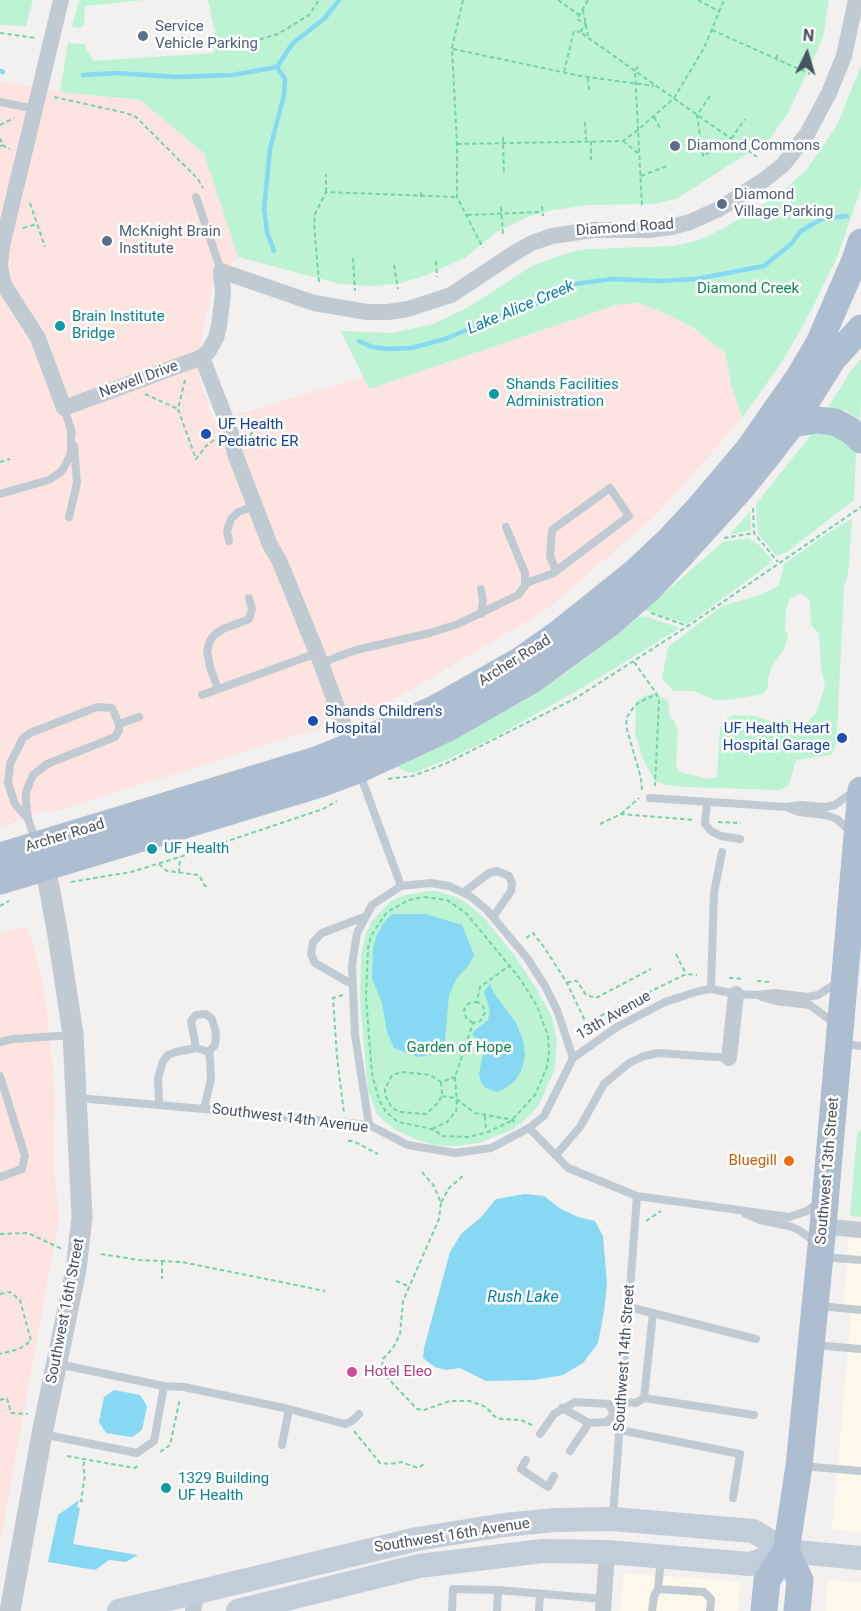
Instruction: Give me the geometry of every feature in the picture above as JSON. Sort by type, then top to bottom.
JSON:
[{"type":"main road","name":"Archer Road","points":[[0,856],[41,856],[320,784],[448,728],[532,680],[610,623],[649,589],[698,509],[748,450],[793,386],[819,342],[861,242]]},
{"type":"main road","points":[[819,342],[861,297]]},
{"type":"main road","name":"Archer Road","points":[[676,547],[740,491],[792,424],[833,359],[861,328]]},
{"type":"main road","points":[[792,424],[818,420],[835,422],[850,430],[861,441]]},
{"type":"main road","name":"Southwest 13th Street","points":[[764,1611],[767,1580],[786,1551],[799,1466],[826,1197],[846,1039],[844,976],[861,788]]},
{"type":"main road","name":"Archer Road","points":[[0,881],[41,856]]},
{"type":"main road","name":"Southwest 16th Avenue","points":[[118,1611],[195,1602],[417,1539],[504,1525],[555,1520],[613,1519],[753,1531],[786,1551]]},
{"type":"main road","name":"Southwest 16th Avenue","points":[[238,1611],[418,1566],[543,1551],[607,1552],[750,1564],[786,1551],[861,1558]]},
{"type":"main road","points":[[786,1551],[800,1580],[797,1611]]},
{"type":"street","points":[[61,0],[35,109],[5,210],[0,266],[2,284],[34,330],[64,408]]},
{"type":"street","name":"Diamond Road","points":[[221,271],[314,303],[367,312],[388,312],[408,309],[451,295],[516,252],[552,236],[593,230],[649,230],[672,227],[707,215],[764,180],[783,165],[802,142],[838,73],[848,42],[856,0]]},
{"type":"street","points":[[221,271],[223,293],[219,326],[216,338],[208,352],[202,357],[270,545],[279,560],[319,658],[358,768]]},
{"type":"street","name":"Newell Drive","points":[[64,408],[202,357]]},
{"type":"street","name":"Southwest 16th Street","points":[[10,1611],[80,1243],[82,1217],[73,1034],[58,936],[41,856]]},
{"type":"street","points":[[729,1058],[736,994]]},
{"type":"street","points":[[823,1226],[861,1230]]},
{"type":"street","points":[[603,1605],[607,1552]]},
{"type":"lane","points":[[0,102],[35,109]]},
{"type":"lane","points":[[196,196],[221,271]]},
{"type":"lane","points":[[64,408],[71,428],[76,457],[77,483],[69,517]]},
{"type":"lane","points":[[0,494],[49,480],[62,471],[71,454],[71,428]]},
{"type":"lane","points":[[526,583],[556,571],[629,516],[610,488],[552,530],[550,556],[556,571]]},
{"type":"lane","points":[[229,541],[227,531],[231,519],[238,512],[256,506]]},
{"type":"lane","points":[[202,695],[319,658],[430,633],[481,614],[518,596],[524,590],[525,573],[506,527]]},
{"type":"lane","points":[[481,589],[483,601],[481,614]]},
{"type":"lane","points":[[218,689],[210,668],[207,651],[210,641],[223,629],[249,619],[252,609],[249,598]]},
{"type":"lane","points":[[28,819],[15,804],[8,783],[10,764],[23,738],[30,733],[97,707],[112,708],[119,724],[115,737],[47,764],[33,775],[26,792],[28,819],[41,856]]},
{"type":"lane","points":[[119,724],[139,717]]},
{"type":"lane","points":[[358,768],[401,886],[372,905],[364,917],[355,942],[352,966],[355,1035],[369,1125]]},
{"type":"lane","points":[[652,798],[788,807],[800,805],[826,807],[835,805],[861,788]]},
{"type":"lane","points":[[707,802],[705,824],[711,831],[721,836],[740,839]]},
{"type":"lane","points":[[788,807],[799,812],[837,819],[856,839]]},
{"type":"lane","points":[[711,989],[714,893],[722,852]]},
{"type":"lane","points":[[464,892],[489,873],[497,871],[509,876],[512,883],[511,891],[493,917]]},
{"type":"lane","name":"13th Avenue","points":[[401,886],[431,884],[449,886],[464,892],[479,903],[527,958],[545,986],[557,1010],[573,1058],[601,1036],[665,1002],[711,989],[736,994],[775,993],[808,997],[830,989],[844,976]]},
{"type":"lane","points":[[353,985],[315,963],[311,954],[314,942],[322,933],[364,917]]},
{"type":"lane","name":"13th Avenue","points":[[755,995],[775,1001],[810,1005],[827,1016],[846,1039]]},
{"type":"lane","points":[[196,1048],[191,1021],[196,1015],[206,1014],[212,1019],[216,1034],[215,1045],[209,1052],[211,1079],[204,1108]]},
{"type":"lane","points":[[0,1042],[73,1034]]},
{"type":"lane","points":[[159,1105],[159,1069],[168,1055],[196,1048],[209,1052]]},
{"type":"lane","points":[[556,1155],[580,1127],[604,1084],[629,1063],[658,1053],[729,1058]]},
{"type":"lane","points":[[573,1058],[544,1116],[530,1128],[568,1168],[638,1196],[740,1212],[798,1216],[826,1197]]},
{"type":"lane","points":[[0,1076],[25,1156],[22,1170],[0,1177]]},
{"type":"lane","name":"Southwest 14th Avenue","points":[[77,1098],[369,1125],[408,1145],[455,1153],[491,1148],[530,1128]]},
{"type":"lane","name":"Southwest 14th Street","points":[[613,1519],[620,1431],[618,1415],[622,1402],[638,1196]]},
{"type":"lane","points":[[740,1212],[759,1220],[799,1230],[811,1239],[820,1257],[861,1260]]},
{"type":"lane","points":[[815,1306],[861,1310]]},
{"type":"lane","points":[[629,1307],[756,1339]]},
{"type":"lane","points":[[644,1398],[653,1313]]},
{"type":"lane","points":[[812,1344],[861,1349]]},
{"type":"lane","points":[[56,1364],[289,1408],[345,1424],[359,1414]]},
{"type":"lane","points":[[42,1434],[137,1453],[154,1441],[164,1386]]},
{"type":"lane","points":[[622,1402],[636,1403],[644,1398],[754,1415]]},
{"type":"lane","points":[[537,1430],[562,1408],[575,1402],[609,1404],[618,1415],[607,1422],[589,1423],[562,1408]]},
{"type":"lane","points":[[282,1445],[289,1408]]},
{"type":"lane","points":[[570,1451],[589,1423]]},
{"type":"lane","points":[[620,1431],[741,1454],[733,1498]]},
{"type":"lane","points":[[526,1460],[521,1469],[548,1487],[554,1476]]},
{"type":"lane","points":[[799,1466],[861,1471]]},
{"type":"lane","points":[[652,1611],[654,1596],[658,1589],[661,1557]]},
{"type":"lane","points":[[452,1611],[453,1589],[540,1594],[603,1605]]},
{"type":"lane","points":[[658,1589],[704,1592],[711,1599],[710,1611]]},
{"type":"lane","points":[[496,1611],[498,1590]]},
{"type":"lane","points":[[539,1611],[540,1594]]},
{"type":"path","points":[[181,35],[217,49],[242,45],[278,34],[309,15],[319,0]]},
{"type":"path","points":[[463,0],[452,48],[457,197],[483,248]]},
{"type":"path","points":[[558,0],[579,15]]},
{"type":"path","points":[[586,24],[577,19],[588,0]]},
{"type":"path","points":[[698,0],[720,12]]},
{"type":"path","points":[[457,144],[623,141],[674,98],[698,60],[724,0]]},
{"type":"path","points":[[583,10],[589,38]]},
{"type":"path","points":[[580,32],[586,24]]},
{"type":"path","points":[[712,30],[810,74]]},
{"type":"path","points":[[564,72],[574,31],[580,32],[757,157]]},
{"type":"path","points":[[0,33],[20,34],[39,39]]},
{"type":"path","points":[[738,42],[741,36]]},
{"type":"path","points":[[452,48],[588,78],[657,86]]},
{"type":"path","points":[[492,56],[494,50]]},
{"type":"path","points":[[776,59],[778,53]]},
{"type":"path","points":[[638,67],[635,70],[642,207]]},
{"type":"path","points":[[588,78],[589,90]]},
{"type":"path","points":[[703,156],[697,115],[710,96]]},
{"type":"path","points":[[53,97],[136,117],[198,179],[204,190]]},
{"type":"path","points":[[654,117],[661,130]]},
{"type":"path","points":[[0,125],[14,118]]},
{"type":"path","points":[[698,158],[731,138],[745,119]]},
{"type":"path","points":[[585,122],[586,141]]},
{"type":"path","points":[[503,137],[504,175]]},
{"type":"path","points":[[0,138],[1,146],[12,150]]},
{"type":"path","points":[[591,141],[591,160]]},
{"type":"path","points":[[623,141],[640,155]]},
{"type":"path","points":[[641,176],[667,166]]},
{"type":"path","points":[[319,282],[314,224],[315,214],[326,192],[326,174]]},
{"type":"path","points":[[376,187],[376,195]]},
{"type":"path","points":[[421,189],[421,197]]},
{"type":"path","points":[[326,192],[457,197]]},
{"type":"path","points":[[30,203],[45,247]]},
{"type":"path","points":[[466,215],[543,214],[542,206]]},
{"type":"path","points":[[501,207],[503,234]]},
{"type":"path","points":[[19,229],[37,224]]},
{"type":"path","points":[[353,258],[355,291]]},
{"type":"path","points":[[435,261],[437,278]]},
{"type":"path","points":[[394,265],[398,289]]},
{"type":"path","points":[[186,378],[178,409],[196,459],[206,446],[217,438]]},
{"type":"path","points":[[142,393],[178,409]]},
{"type":"path","points":[[249,436],[256,426],[267,422]]},
{"type":"path","points":[[0,462],[10,459]]},
{"type":"path","points":[[753,506],[754,533],[778,562]]},
{"type":"path","points":[[383,780],[413,776],[478,748],[576,698],[688,626],[861,507]]},
{"type":"path","points":[[724,538],[754,533]]},
{"type":"path","points":[[643,611],[688,626]]},
{"type":"path","points":[[634,662],[657,695],[660,710],[652,798]]},
{"type":"path","points":[[600,824],[621,814],[639,799],[643,787],[627,735],[627,717],[635,705],[646,698],[657,695]]},
{"type":"path","points":[[68,882],[94,879],[180,858],[323,809],[341,797],[358,768]]},
{"type":"path","points":[[621,814],[695,820]]},
{"type":"path","points":[[712,821],[741,823]]},
{"type":"path","points":[[179,873],[180,858]]},
{"type":"path","points":[[159,864],[167,872],[200,875],[207,886]]},
{"type":"path","points":[[424,897],[447,900],[466,913],[510,966],[537,1006],[549,1039],[547,1067],[542,1080],[535,1095],[513,1120],[468,1137],[443,1136],[432,1129],[398,1122],[386,1112],[377,1096],[372,1074],[366,998],[368,948],[370,936],[376,925],[387,912],[409,900],[424,897]]},
{"type":"path","points":[[522,941],[533,933],[567,983],[585,1023]]},
{"type":"path","points":[[676,954],[686,974]]},
{"type":"path","points":[[477,1002],[480,987],[510,966]]},
{"type":"path","points":[[567,983],[577,981],[585,995],[596,998],[651,969]]},
{"type":"path","points":[[579,1035],[585,1023],[686,974],[697,975]]},
{"type":"path","points":[[344,1116],[333,998],[346,994]]},
{"type":"path","points":[[477,1002],[485,1008],[485,1016],[473,1023],[466,1018],[464,1010],[469,1003],[477,1002]]},
{"type":"path","points":[[432,1129],[447,1122],[456,1111],[455,1077],[473,1023]]},
{"type":"path","points":[[549,1039],[557,1037]]},
{"type":"path","points":[[402,1072],[430,1075],[441,1082],[439,1102],[426,1114],[400,1112],[392,1108],[384,1095],[392,1075],[402,1072]]},
{"type":"path","points":[[441,1082],[455,1077]]},
{"type":"path","points":[[377,1096],[384,1095]]},
{"type":"path","points":[[441,1096],[455,1098],[475,1113],[484,1116],[513,1120]]},
{"type":"path","points":[[484,1116],[486,1132]]},
{"type":"path","points":[[348,1141],[353,1141],[378,1154]]},
{"type":"path","points":[[422,1172],[434,1186],[441,1203]]},
{"type":"path","points":[[464,1175],[449,1188],[441,1203],[439,1219],[401,1309],[400,1334],[382,1363],[384,1376],[417,1409],[424,1410],[450,1401],[470,1401],[486,1407],[494,1416],[501,1419],[521,1420],[537,1430]]},
{"type":"path","points":[[641,1223],[660,1211],[666,1210]]},
{"type":"path","points":[[0,1234],[28,1233],[62,1249]]},
{"type":"path","points":[[101,1254],[190,1264],[325,1291]]},
{"type":"path","points":[[162,1261],[162,1279]]},
{"type":"path","points":[[396,1281],[410,1287]]},
{"type":"path","points":[[0,1294],[10,1292],[20,1300],[31,1341],[19,1349],[0,1354]]},
{"type":"path","points":[[0,1400],[7,1398],[11,1413],[30,1414]]},
{"type":"path","points":[[345,1424],[366,1444],[375,1460],[380,1463],[401,1462],[418,1468],[424,1464]]},
{"type":"path","points":[[83,1501],[81,1501],[85,1459]]},
{"type":"shaded area","points":[[0,81],[60,92],[140,100],[204,153],[238,257],[213,283],[202,336],[199,378],[214,421],[364,377],[369,389],[616,305],[638,303],[671,316],[695,329],[725,353],[731,384],[742,418],[657,514],[546,610],[397,698],[329,725],[50,813],[47,810],[0,827]]},
{"type":"shaded area","points":[[26,927],[34,947],[45,993],[55,1088],[54,1169],[59,1218],[0,1543],[0,933]]},
{"type":"shaded area","points":[[849,1238],[861,1239],[861,1532],[832,1530],[851,1314],[843,1312]]},
{"type":"shaded area","points":[[624,1573],[740,1582],[738,1611],[620,1611]]},
{"type":"shaded area","points":[[828,1580],[861,1583],[861,1611],[825,1611]]},
{"type":"green space","points":[[0,0],[33,0],[26,26],[0,25]]},
{"type":"green space","points":[[79,0],[144,0],[85,6],[84,25],[80,28],[72,27]]},
{"type":"green space","points":[[208,0],[829,0],[823,38],[789,111],[770,139],[676,199],[653,204],[589,205],[553,210],[527,217],[495,233],[465,258],[424,276],[401,283],[374,286],[340,284],[238,257],[204,153],[140,100],[60,92],[68,43],[84,44],[93,61],[214,53],[217,43]]},
{"type":"green space","name":"Diamond Creek","points":[[861,66],[861,186],[858,197],[838,255],[811,311],[782,362],[742,418],[731,384],[725,353],[695,329],[671,316],[638,303],[616,305],[369,389],[341,331],[392,333],[433,324],[469,307],[532,266],[570,252],[589,249],[674,246],[699,240],[724,228],[778,195],[808,168],[837,125]]},
{"type":"green space","points":[[861,359],[860,419],[844,410],[828,408],[851,370]]},
{"type":"green space","points":[[825,430],[853,444],[856,452],[854,500],[787,552],[777,556],[758,534],[756,504],[814,431]]},
{"type":"green space","points":[[750,511],[751,530],[729,535],[731,533]]},
{"type":"green space","points":[[852,519],[848,575],[844,587],[837,733],[831,755],[796,760],[789,785],[780,790],[687,787],[665,785],[655,781],[643,759],[635,734],[636,702],[644,696],[655,693],[668,701],[670,717],[675,722],[678,733],[676,766],[680,772],[709,779],[717,777],[720,728],[726,719],[734,715],[756,716],[769,721],[782,719],[807,723],[817,711],[825,686],[821,668],[819,634],[811,625],[810,600],[801,593],[790,599],[786,610],[785,630],[788,635],[784,649],[772,666],[768,688],[763,694],[715,700],[694,691],[674,691],[662,679],[668,647],[722,606],[763,594],[779,585],[784,564],[829,532]]},
{"type":"green space","points":[[748,538],[758,544],[772,560],[688,624],[645,610],[723,542]]},
{"type":"green space","points":[[644,616],[680,628],[582,688],[491,739],[414,773],[398,767],[522,702],[565,674],[639,617]]},
{"type":"green space","name":"Garden of Hope","points":[[437,891],[456,897],[467,903],[486,920],[515,956],[537,990],[552,1017],[557,1040],[555,1069],[539,1105],[512,1130],[479,1143],[456,1146],[435,1145],[417,1140],[387,1124],[377,1114],[368,1091],[360,1000],[361,955],[365,936],[372,921],[390,902],[402,896]]},
{"type":"green space","points":[[861,1129],[861,1217],[850,1216],[857,1134]]},
{"type":"water","points":[[392,914],[426,914],[462,925],[474,955],[469,965],[457,978],[449,995],[445,1040],[439,1049],[430,1055],[418,1057],[394,1048],[387,1032],[382,1003],[372,978],[373,949],[376,937],[384,922]]},
{"type":"water","points":[[490,984],[516,1023],[523,1040],[525,1056],[522,1069],[515,1081],[496,1092],[484,1087],[481,1082],[479,1074],[484,1047],[472,1035],[488,1020],[490,1011],[484,992]]},
{"type":"water","name":"Rush Lake","points":[[525,1194],[544,1196],[561,1209],[578,1217],[595,1221],[603,1236],[607,1284],[598,1343],[583,1363],[563,1375],[534,1380],[486,1381],[460,1368],[446,1370],[435,1367],[423,1358],[424,1348],[450,1252],[461,1234],[480,1218],[496,1199]]},
{"type":"water","points":[[114,1390],[140,1395],[147,1406],[142,1430],[132,1437],[106,1433],[99,1422],[104,1397]]},
{"type":"water","points":[[79,1500],[77,1507],[80,1508],[73,1544],[138,1555],[126,1562],[109,1560],[95,1570],[48,1562],[58,1515]]},
{"type":"waterway","points":[[277,67],[292,44],[325,18],[339,0]]},
{"type":"waterway","points":[[83,75],[117,73],[175,77],[232,75],[277,67]]},
{"type":"waterway","points":[[274,251],[267,232],[264,209],[270,149],[284,95],[285,79],[277,67]]},
{"type":"waterway","name":"Lake Alice Creek","points":[[359,341],[372,347],[388,349],[411,348],[445,339],[505,314],[544,301],[567,285],[612,279],[661,281],[696,279],[764,266],[791,244],[801,231],[822,219],[847,216]]},
{"type":"place","name":"Service Vehicle Parking","points":[[143,36]]},
{"type":"place","name":"Diamond Commons","points":[[675,146]]},
{"type":"place","name":"Diamond Village Parking","points":[[722,204]]},
{"type":"place","name":"McKnight Brain Institute","points":[[107,241]]},
{"type":"place","name":"Brain Institute Bridge","points":[[60,326]]},
{"type":"place","name":"Shands Facilities Administration","points":[[494,394]]},
{"type":"place","name":"UF Health Pediatric ER","points":[[206,434]]},
{"type":"place","name":"Shands Children's Hospital","points":[[313,721]]},
{"type":"place","name":"UF Health Heart Hospital Garage","points":[[842,738]]},
{"type":"place","name":"UF Health","points":[[152,849]]},
{"type":"place","name":"Bluegill","points":[[789,1161]]},
{"type":"place","name":"Hotel Eleo","points":[[352,1372]]},
{"type":"place","name":"1329 Building UF Health","points":[[166,1488]]}]
